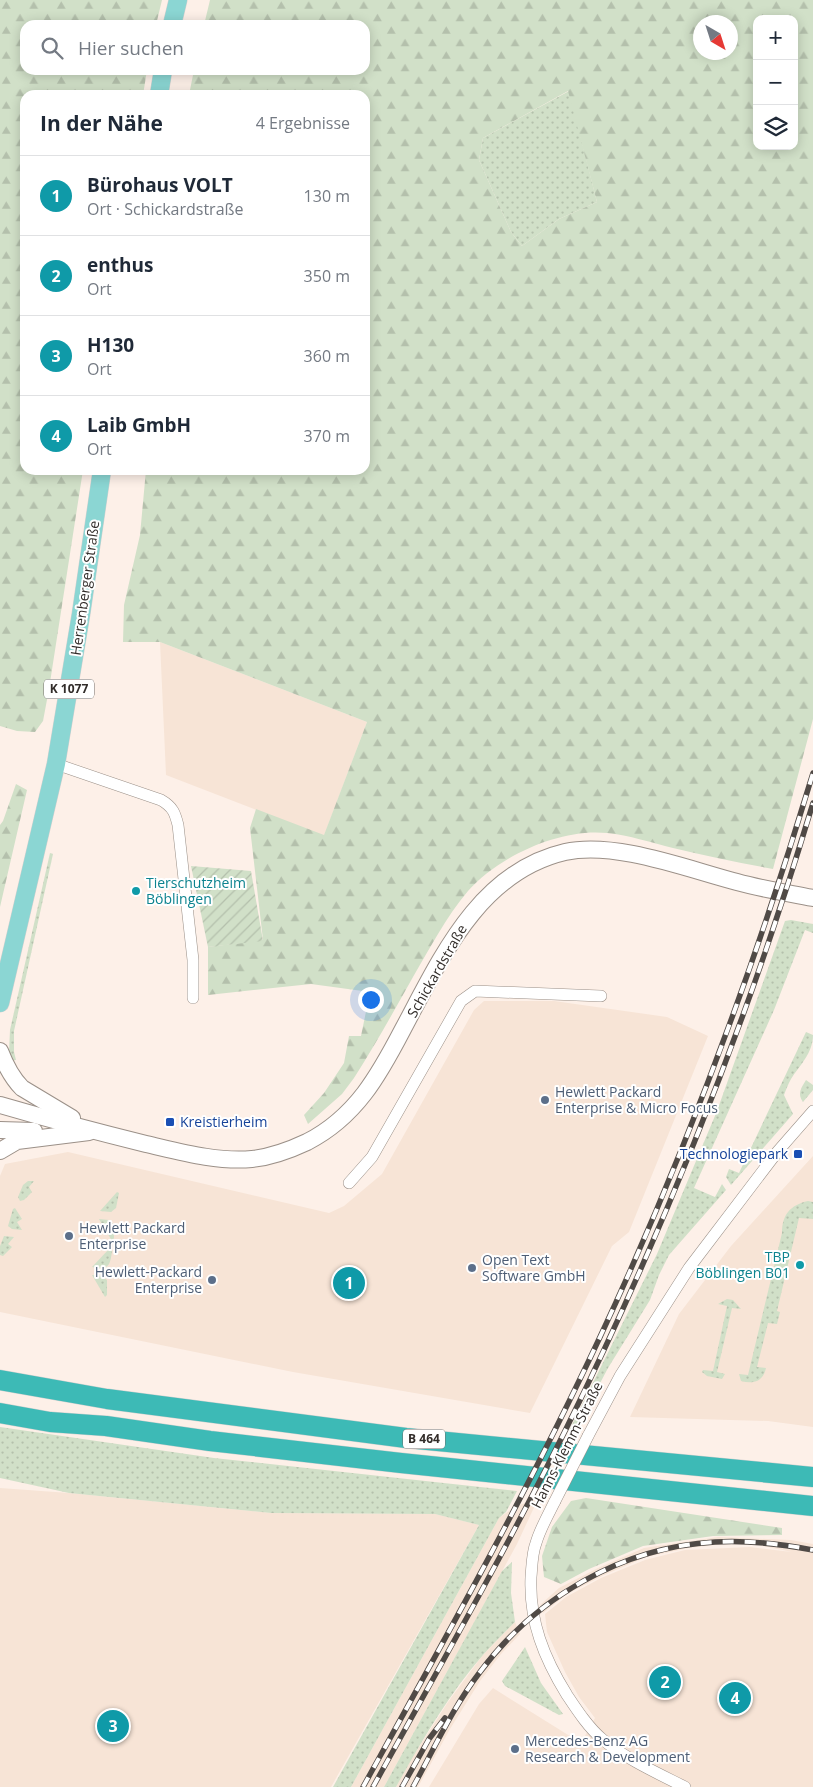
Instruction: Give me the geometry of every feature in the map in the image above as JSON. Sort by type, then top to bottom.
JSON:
[{"type":"highway","name":"B 464","points":[[0,1380],[107,1399],[406,1438],[813,1477]]},
{"type":"highway","name":"B 464","points":[[0,1413],[50,1422],[106,1426],[210,1441],[372,1460],[813,1506]]},
{"type":"main road","points":[[173,20],[178,0]]},
{"type":"main road","points":[[160,90],[162,75]]},
{"type":"main road","name":"Herrenberger Straße","points":[[0,1003],[56,764],[101,475]]},
{"type":"street","points":[[56,764],[162,800],[174,810],[178,825],[192,954],[193,998]]},
{"type":"street","name":"Schickardstraße","points":[[0,1105],[96,1132],[187,1154],[223,1159],[253,1159],[289,1151],[322,1134],[354,1107],[379,1075],[442,957],[461,927],[479,904],[495,888],[515,873],[536,862],[565,852],[581,850],[616,851],[739,883],[813,898]]},
{"type":"street","points":[[349,1183],[372,1157],[461,1001],[475,991],[601,996]]},
{"type":"street","points":[[0,1051],[16,1082],[22,1088],[96,1132]]},
{"type":"street","name":"Hanns-Klemm-Straße","points":[[684,1787],[639,1763],[602,1739],[577,1710],[552,1671],[536,1630],[533,1616],[530,1590],[536,1544],[588,1436],[620,1376],[689,1268],[778,1151],[813,1111]]},
{"type":"street","name":"Schickardstraße","points":[[0,1130],[96,1132]]},
{"type":"street","points":[[0,1150],[18,1141],[96,1132]]},
{"type":"shaded area","points":[[160,642],[367,722],[324,836],[166,775]]},
{"type":"shaded area","points":[[484,1001],[554,1001],[667,1017],[708,1036],[629,1232],[612,1246],[530,1413],[293,1372],[0,1312],[0,1176],[5,1164],[68,1152],[329,1213],[344,1206],[382,1174],[474,1010]]},
{"type":"shaded area","points":[[813,1156],[813,1427],[768,1421],[630,1417],[679,1314],[731,1246]]},
{"type":"shaded area","points":[[0,1488],[271,1513],[435,1514],[479,1525],[331,1787],[0,1787]]},
{"type":"shaded area","points":[[538,1499],[517,1544],[384,1787],[351,1787],[499,1518],[516,1506]]},
{"type":"shaded area","points":[[718,1537],[791,1540],[813,1544],[813,1787],[429,1787],[479,1704],[493,1688],[581,1743],[595,1718],[579,1697],[565,1672],[547,1632],[545,1614],[566,1597],[601,1578],[645,1560],[685,1550],[750,1547],[792,1552],[754,1544],[722,1544],[688,1548],[646,1557],[604,1575],[567,1594],[543,1613],[540,1605],[559,1588],[644,1548]]},
{"type":"shaded area","points":[[515,1622],[520,1634],[501,1654],[480,1681],[450,1729],[418,1787],[396,1787],[410,1761],[448,1702],[482,1656]]},
{"type":"green space","points":[[0,0],[162,0],[157,20],[20,20],[20,75],[146,75],[144,90],[20,90],[20,475],[82,475],[43,721],[35,732],[17,731],[0,726]]},
{"type":"green space","points":[[210,0],[813,0],[813,719],[773,869],[710,857],[632,837],[607,833],[570,835],[532,847],[513,856],[481,878],[460,901],[439,933],[354,1078],[342,1094],[308,1124],[304,1115],[324,1093],[344,1063],[349,1036],[361,1036],[370,992],[311,984],[208,995],[208,947],[263,940],[250,828],[256,809],[324,835],[367,722],[160,642],[123,642],[124,605],[140,535],[146,475],[370,475],[370,90],[190,90],[193,75],[370,75],[370,20],[205,20]],"holes":[[[568,91],[597,202],[559,219],[522,246],[511,232],[479,160],[483,138]]]},
{"type":"green space","points":[[569,91],[597,202],[559,219],[522,246],[511,232],[479,160],[483,138]]},
{"type":"green space","points":[[16,784],[27,790],[0,907],[0,825]]},
{"type":"green space","points":[[50,853],[53,854],[14,1031],[16,1060],[11,1061],[9,1052],[10,1030]]},
{"type":"green space","points":[[191,866],[251,871],[263,941],[208,947]]},
{"type":"green space","points":[[791,920],[813,924],[813,933],[805,930],[774,1010],[694,1188],[715,1197],[722,1184],[726,1190],[669,1255],[650,1300],[608,1368],[575,1431],[569,1431],[657,1254],[717,1111],[785,921]]},
{"type":"green space","points":[[806,1032],[813,1035],[811,1048],[791,1079],[784,1095],[793,1114],[731,1185],[726,1177],[729,1169],[739,1173]]},
{"type":"green space","points":[[806,1080],[813,1085],[813,1090],[803,1102],[800,1094]]},
{"type":"green space","points":[[28,1181],[34,1181],[29,1187],[32,1192],[24,1200],[20,1201],[18,1197],[23,1185]]},
{"type":"green space","points":[[117,1192],[119,1193],[116,1208],[111,1212],[100,1211]]},
{"type":"green space","points":[[808,1201],[813,1202],[813,1219],[799,1218],[777,1311],[780,1312],[777,1324],[768,1323],[757,1367],[766,1368],[765,1373],[757,1381],[741,1381],[739,1374],[748,1375],[785,1216],[796,1205]]},
{"type":"green space","points":[[15,1208],[22,1219],[17,1222],[22,1230],[12,1229],[8,1226],[13,1209]]},
{"type":"green space","points":[[99,1219],[109,1220],[114,1225],[114,1238],[112,1241]]},
{"type":"green space","points":[[4,1236],[14,1237],[8,1244],[12,1247],[3,1256],[0,1255],[0,1246]]},
{"type":"green space","points":[[109,1249],[112,1251],[108,1266],[102,1268],[92,1267]]},
{"type":"green space","points":[[92,1275],[102,1276],[107,1280],[107,1295],[105,1297]]},
{"type":"green space","points":[[727,1299],[733,1300],[741,1309],[732,1308],[717,1372],[725,1374],[722,1379],[707,1376],[702,1372],[703,1370],[713,1371],[727,1306],[718,1304]]},
{"type":"green space","points":[[0,1427],[214,1458],[517,1491],[506,1512],[499,1518],[351,1787],[333,1787],[479,1525],[435,1514],[271,1513],[69,1493],[0,1478]]},
{"type":"green space","points":[[586,1498],[782,1528],[782,1535],[713,1536],[643,1546],[589,1569],[561,1584],[544,1577],[542,1556],[552,1527],[571,1501]]},
{"type":"green space","points":[[512,1562],[511,1593],[515,1622],[483,1655],[447,1702],[396,1787],[384,1787],[502,1571]]},
{"type":"green space","points":[[525,1647],[541,1683],[563,1714],[559,1715],[505,1686],[502,1681]]},
{"type":"railway","points":[[363,1787],[515,1508],[573,1394],[631,1268],[717,1059],[767,917],[813,773]]},
{"type":"railway","points":[[373,1787],[520,1519],[566,1429],[637,1277],[671,1199],[733,1043],[788,883],[813,803]]},
{"type":"railway","points":[[413,1787],[452,1714],[470,1685],[502,1645],[527,1621],[583,1581],[614,1566],[647,1554],[680,1546],[715,1542],[752,1542],[813,1550]]},
{"type":"railway","points":[[402,1787],[429,1739],[445,1718]]},
{"type":"place","name":"Tierschutzheim Böblingen","points":[[136,891]]},
{"type":"place","name":"Hewlett Packard Enterprise & Micro Focus","points":[[545,1100]]},
{"type":"place","name":"Kreistierheim","points":[[170,1122]]},
{"type":"place","name":"Technologiepark","points":[[798,1154]]},
{"type":"place","name":"Hewlett Packard Enterprise","points":[[69,1236]]},
{"type":"place","name":"TBP Böblingen B01","points":[[800,1265]]},
{"type":"place","name":"Open Text Software GmbH","points":[[472,1268]]},
{"type":"place","name":"Hewlett-Packard Enterprise","points":[[212,1280]]},
{"type":"place","name":"Bürohaus VOLT","points":[[349,1283]]},
{"type":"place","name":"enthus","points":[[665,1682]]},
{"type":"place","name":"Laib GmbH","points":[[735,1698]]},
{"type":"place","name":"H130","points":[[113,1726]]},
{"type":"place","name":"Mercedes-Benz AG Research & Development","points":[[515,1749]]}]
